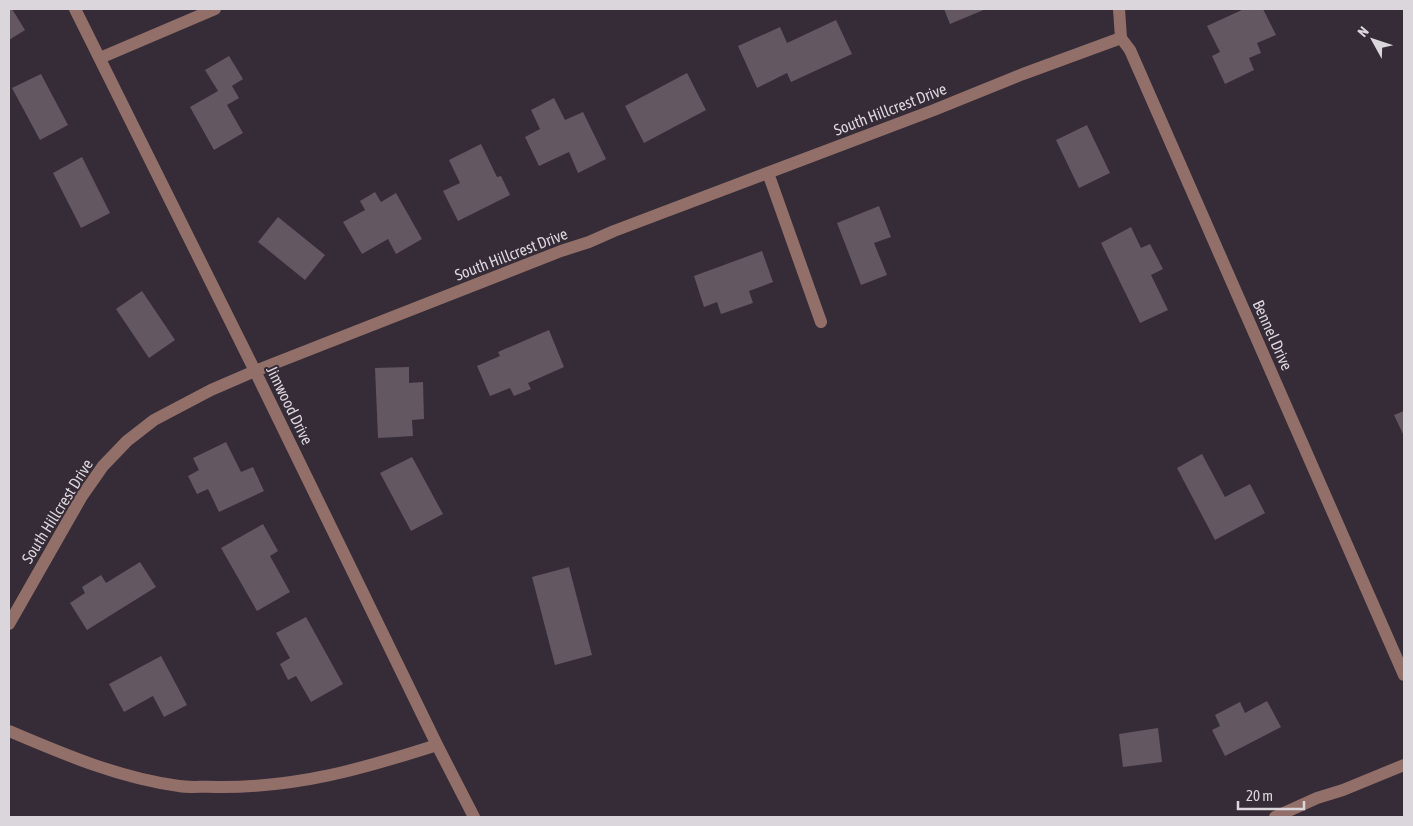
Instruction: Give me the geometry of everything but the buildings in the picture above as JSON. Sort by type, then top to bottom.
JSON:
[{"type":"street","name":"Jimwood Drive","points":[[75,9],[255,371],[437,746],[474,817]]},
{"type":"street","points":[[100,58],[215,9]]},
{"type":"street","points":[[1119,9],[1120,38]]},
{"type":"street","name":"South Hillcrest Drive","points":[[9,624],[82,496],[103,466],[127,441],[154,420],[182,404],[255,371],[561,250],[589,242],[614,230],[1120,38]]},
{"type":"street","name":"Bennel Drive","points":[[1120,38],[1130,50],[1404,675]]},
{"type":"street","points":[[768,173],[821,322]]},
{"type":"street","points":[[9,731],[68,756],[123,775],[180,786],[243,787],[312,780],[374,766],[437,746]]},
{"type":"street","points":[[1275,817],[1317,798],[1343,790],[1404,765]]}]
